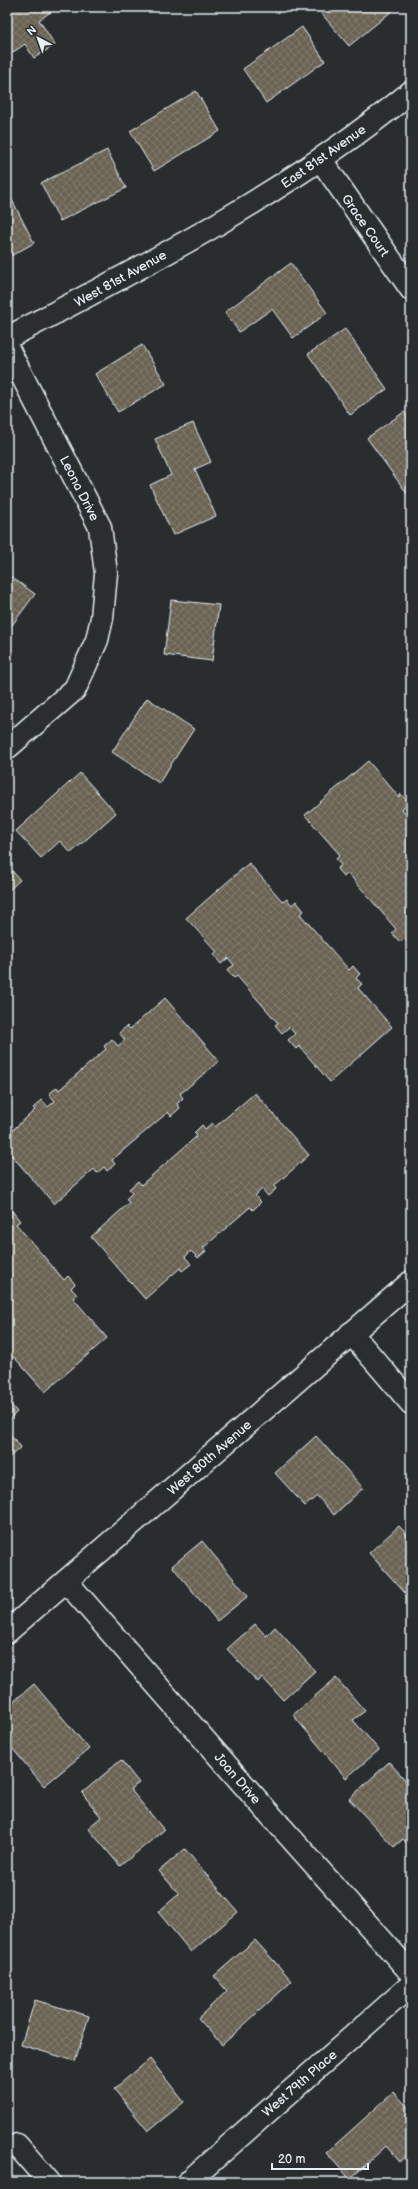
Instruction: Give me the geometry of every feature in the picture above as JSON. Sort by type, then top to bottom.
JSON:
[{"type":"street","name":"East 81st Avenue","points":[[232,215],[322,160],[411,92]]},
{"type":"street","name":"Grace Court","points":[[322,160],[411,289]]},
{"type":"street","name":"West 81st Avenue","points":[[7,338],[127,276],[232,215]]},
{"type":"street","name":"Leona Drive","points":[[7,347],[100,527],[106,573],[102,618],[97,640],[75,689],[7,748]]},
{"type":"street","name":"West 80th Avenue","points":[[7,1632],[411,1282]]},
{"type":"street","points":[[351,1333],[411,1404]]},
{"type":"street","name":"Joan Drive","points":[[66,1580],[250,1792],[411,1973]]},
{"type":"street","name":"West 79th Place","points":[[188,2182],[411,1985]]},
{"type":"street","points":[[17,2145],[48,2182]]},
{"type":"building","points":[[7,7],[58,7],[39,20],[55,45],[34,58],[25,44],[9,55],[7,51]]},
{"type":"building","points":[[328,7],[397,7],[349,46],[321,13]]},
{"type":"building","points":[[302,27],[325,61],[266,103],[243,69]]},
{"type":"building","points":[[196,91],[220,131],[154,171],[130,131]]},
{"type":"building","points":[[107,150],[126,188],[60,221],[41,183]]},
{"type":"building","points":[[7,190],[34,243],[7,258]]},
{"type":"building","points":[[291,263],[327,313],[293,338],[272,309],[239,332],[225,312]]},
{"type":"building","points":[[345,329],[387,389],[350,415],[308,354]]},
{"type":"building","points":[[142,345],[166,384],[118,412],[95,374]]},
{"type":"building","points":[[404,412],[411,422],[411,499],[367,438]]},
{"type":"building","points":[[193,423],[211,462],[195,469],[216,516],[173,535],[150,485],[171,475],[155,439]]},
{"type":"building","points":[[7,574],[35,594],[7,632]]},
{"type":"building","points":[[171,600],[219,605],[212,661],[164,655]]},
{"type":"building","points":[[147,698],[194,729],[159,783],[112,752]]},
{"type":"building","points":[[368,761],[399,797],[401,794],[409,803],[402,809],[408,816],[411,814],[410,945],[404,939],[400,942],[392,933],[396,929],[348,873],[344,877],[337,869],[341,865],[336,859],[340,855],[305,815]]},
{"type":"building","points":[[80,773],[116,813],[71,853],[60,841],[41,858],[16,831]]},
{"type":"building","points":[[249,863],[283,902],[287,899],[292,905],[296,901],[304,911],[300,914],[349,970],[353,966],[360,974],[356,978],[362,984],[358,988],[392,1027],[330,1082],[299,1046],[296,1049],[288,1040],[295,1034],[289,1027],[282,1033],[275,1025],[278,1023],[237,976],[234,978],[227,970],[234,965],[228,958],[221,964],[214,955],[217,952],[186,918]]},
{"type":"building","points":[[7,865],[20,880],[7,892]]},
{"type":"building","points":[[165,998],[219,1061],[180,1094],[183,1098],[177,1104],[180,1108],[171,1116],[168,1112],[112,1160],[115,1164],[107,1171],[104,1167],[97,1173],[94,1169],[54,1204],[7,1150],[7,1135],[35,1110],[33,1108],[42,1100],[48,1107],[55,1101],[49,1094],[57,1087],[59,1090],[106,1049],[104,1046],[112,1039],[118,1046],[125,1040],[119,1033],[127,1026],[130,1029]]},
{"type":"building","points":[[255,1093],[309,1155],[274,1186],[276,1189],[268,1196],[262,1189],[255,1196],[261,1202],[253,1210],[250,1207],[203,1248],[206,1251],[198,1258],[191,1251],[185,1257],[191,1264],[182,1271],[180,1268],[145,1299],[91,1237],[129,1203],[126,1199],[132,1193],[129,1189],[138,1181],[141,1185],[197,1136],[194,1133],[202,1125],[205,1129],[212,1123],[215,1127]]},
{"type":"building","points":[[12,1211],[20,1221],[16,1224],[64,1280],[68,1276],[75,1284],[71,1288],[77,1295],[73,1298],[107,1338],[45,1392],[14,1357],[11,1359],[7,1354],[7,1347],[11,1344],[7,1340],[7,1214]]},
{"type":"building","points":[[7,1400],[17,1412],[7,1421]]},
{"type":"building","points":[[7,1431],[21,1447],[7,1459]]},
{"type":"building","points":[[316,1436],[363,1488],[334,1515],[317,1496],[305,1506],[275,1473]]},
{"type":"building","points":[[399,1526],[411,1539],[411,1587],[405,1593],[369,1553]]},
{"type":"building","points":[[202,1541],[248,1596],[217,1621],[172,1566]]},
{"type":"building","points":[[255,1624],[266,1636],[275,1627],[315,1671],[283,1700],[262,1677],[258,1682],[227,1649]]},
{"type":"building","points":[[336,1678],[365,1711],[353,1720],[379,1750],[346,1778],[293,1715]]},
{"type":"building","points":[[34,1684],[89,1749],[44,1786],[12,1748],[7,1753],[7,1707]]},
{"type":"building","points":[[121,1760],[139,1783],[130,1789],[164,1830],[120,1866],[88,1828],[101,1817],[82,1793]]},
{"type":"building","points":[[389,1762],[411,1786],[411,1848],[403,1839],[394,1847],[349,1799]]},
{"type":"building","points":[[185,1849],[238,1912],[191,1952],[158,1912],[179,1894],[159,1871]]},
{"type":"building","points":[[255,1940],[292,1981],[222,2045],[198,2018],[227,1991],[214,1976]]},
{"type":"building","points":[[35,2000],[89,2016],[75,2061],[21,2045]]},
{"type":"building","points":[[150,2059],[184,2102],[148,2131],[114,2089]]},
{"type":"building","points":[[394,2092],[411,2111],[411,2152],[400,2162],[386,2146],[350,2179],[326,2153]]}]
